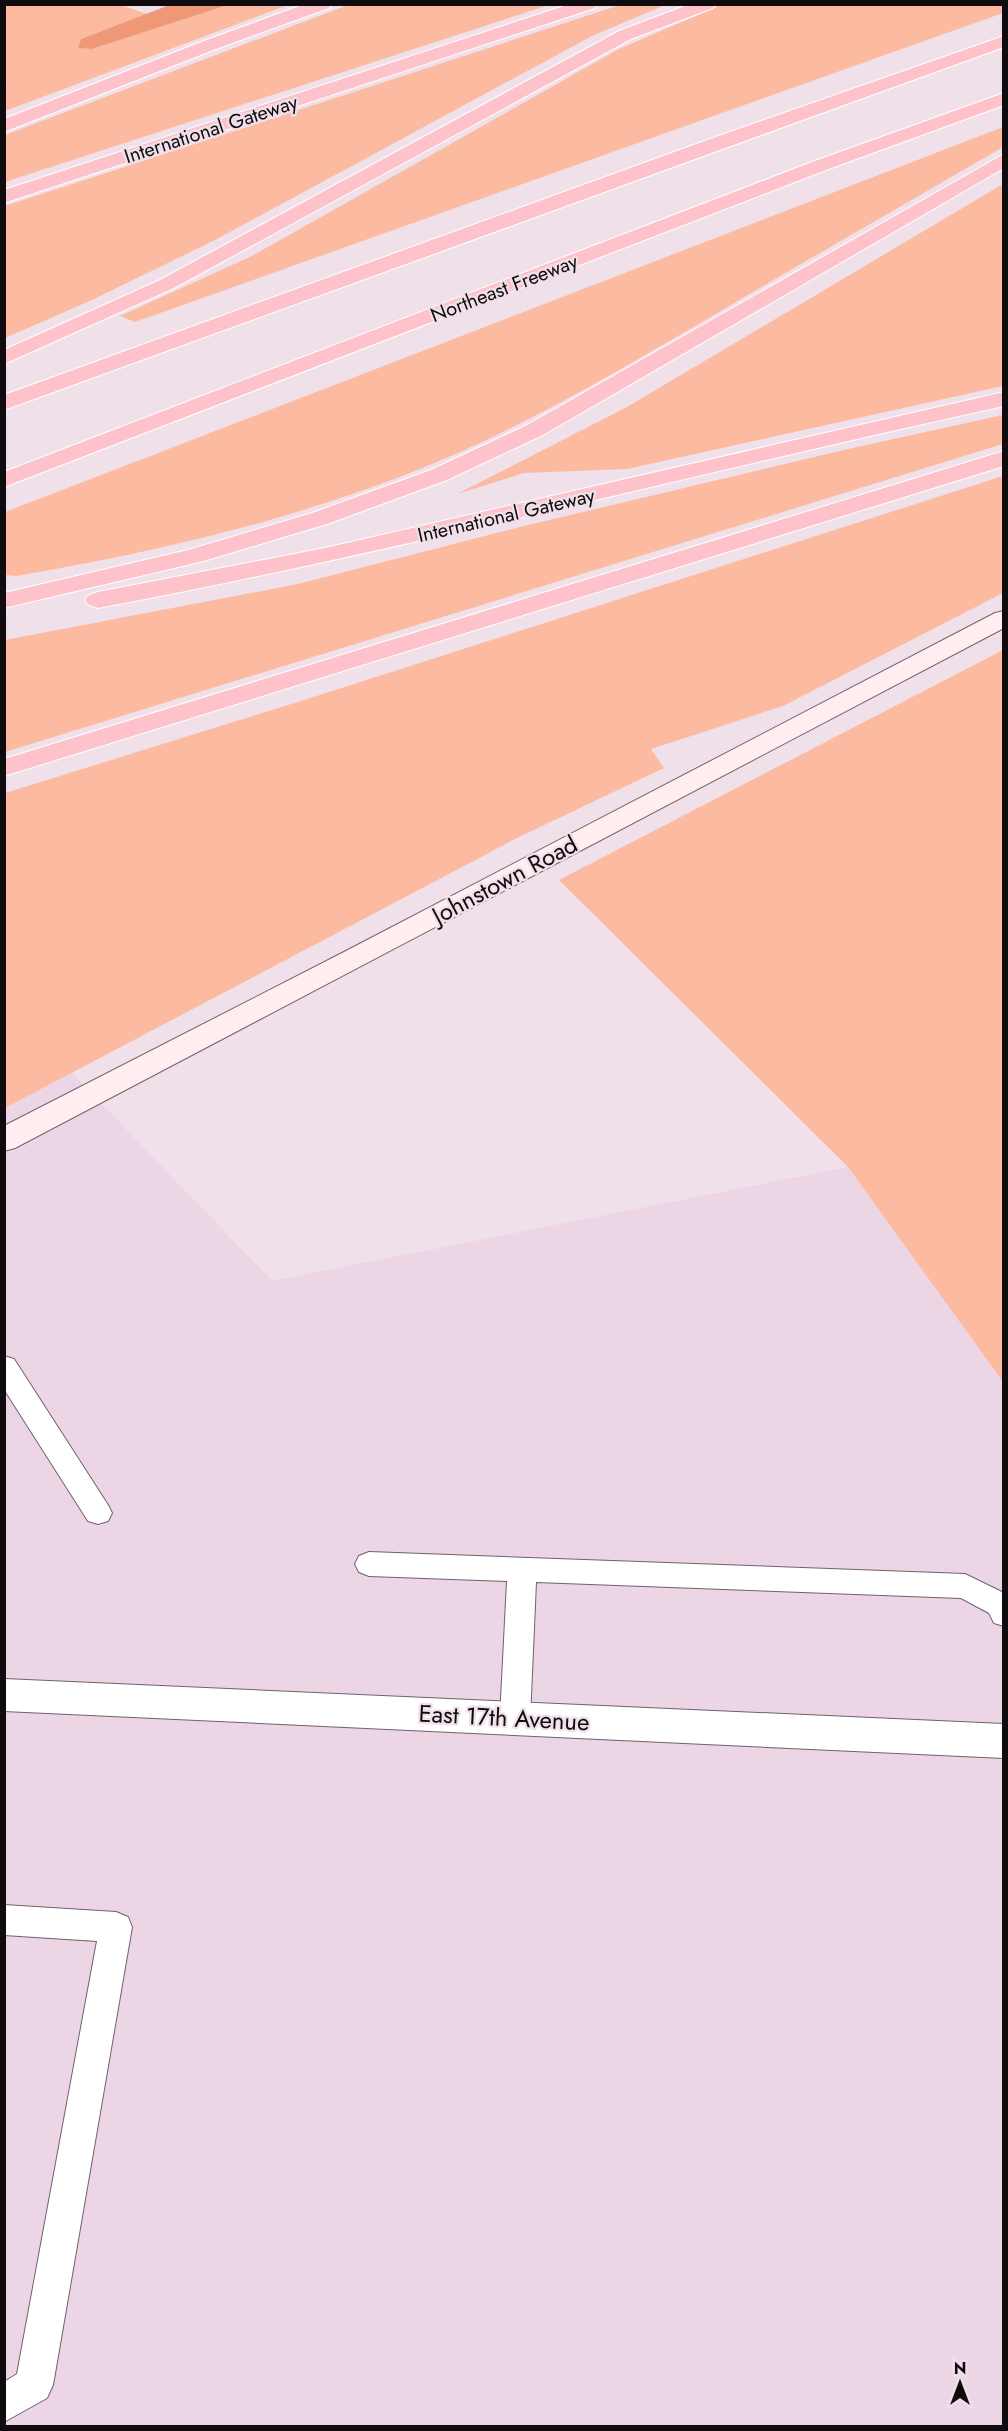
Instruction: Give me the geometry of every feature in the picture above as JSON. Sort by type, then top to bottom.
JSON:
[{"type":"highway","points":[[4,126],[210,45],[323,4]]},
{"type":"highway","name":"International Gateway","points":[[4,197],[589,4]]},
{"type":"highway","points":[[4,358],[167,285],[625,35],[707,4]]},
{"type":"highway","points":[[4,403],[1004,41]]},
{"type":"highway","name":"Northeast Freeway","points":[[4,480],[808,170],[1004,98]]},
{"type":"highway","points":[[4,601],[195,556],[321,518],[440,475],[535,430],[1004,160]]},
{"type":"highway","name":"International Gateway","points":[[4,612],[65,606],[211,581],[586,496],[888,423],[1004,399]]},
{"type":"highway","points":[[4,768],[1004,458]]},
{"type":"main road","name":"Johnstown Road","points":[[4,1140],[376,948],[1004,618]]},
{"type":"street","name":"East 17th Avenue","points":[[4,1695],[1004,1741]]},
{"type":"lane","points":[[4,1366],[98,1513]]},
{"type":"lane","points":[[369,1564],[964,1586],[1002,1606],[1004,1614]]},
{"type":"lane","points":[[515,1719],[522,1570]]},
{"type":"lane","points":[[4,1920],[116,1927],[34,2385],[4,2404]]},
{"type":"shaded area","points":[[172,4],[228,5],[92,49],[78,48],[81,39]]},
{"type":"shaded area","points":[[5,5],[121,5],[147,14],[81,39],[78,48],[92,49],[228,5],[288,5],[5,111],[4,86],[7,82],[4,81]]},
{"type":"shaded area","points":[[348,5],[549,5],[5,182],[5,135]]},
{"type":"shaded area","points":[[620,5],[665,5],[592,36],[215,240],[92,300],[5,338],[5,206]]},
{"type":"shaded area","points":[[721,5],[1003,5],[1003,13],[135,322],[120,316],[252,256],[619,49]]},
{"type":"shaded area","points":[[1003,127],[1003,147],[602,379],[535,416],[467,449],[382,484],[227,532],[69,567],[16,576],[5,575],[5,512]]},
{"type":"shaded area","points":[[1003,184],[1003,386],[627,469],[524,473],[457,494],[627,407]]},
{"type":"shaded area","points":[[1003,415],[1003,444],[5,752],[5,640],[298,584],[524,526],[848,449]]},
{"type":"shaded area","points":[[1003,476],[1003,593],[783,706],[651,749],[664,768],[517,838],[5,1108],[5,793],[301,701]]},
{"type":"shaded area","points":[[1003,650],[1003,1382],[848,1167],[559,880]]},
{"type":"shaded area","points":[[72,1073],[272,1281],[848,1167],[1003,1382],[1003,2426],[5,2426],[5,1108]]}]
